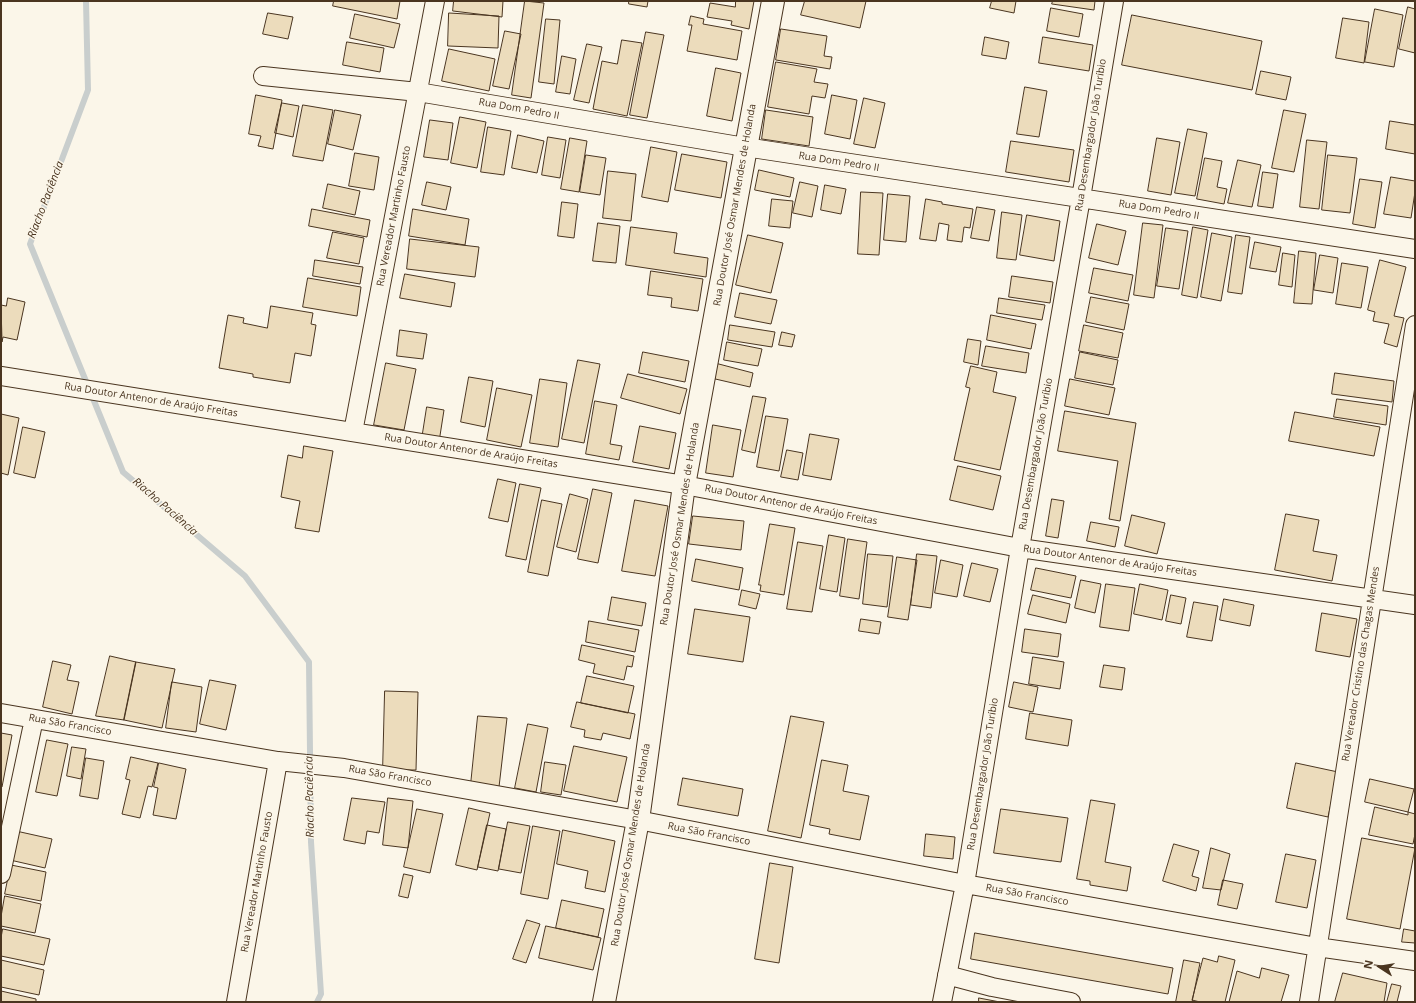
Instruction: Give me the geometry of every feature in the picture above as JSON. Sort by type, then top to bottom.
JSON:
[{"type":"street","name":"Rua Vereador Martinho Fausto","points":[[353,432],[435,1]]},
{"type":"street","name":"Rua Doutor José Osmar Mendes de Holanda","points":[[604,1002],[638,820],[684,486],[773,1]]},
{"type":"street","name":"Rua Desembargador João Turíbio","points":[[942,1002],[965,884],[1020,548],[1114,1]]},
{"type":"street","name":"Rua Dom Pedro II","points":[[263,76],[418,92],[745,148],[1415,248]]},
{"type":"street","name":"Rua Vereador Cristino das Chagas Mendes","points":[[1309,1002],[1371,598],[1415,325]]},
{"type":"street","name":"Rua Doutor Antenor de Araújo Freitas","points":[[1,376],[684,486],[1020,548],[1415,605]]},
{"type":"street","name":"Rua São Francisco","points":[[1,713],[278,761],[344,768],[638,820],[965,884],[1317,947],[1415,962]]},
{"type":"street","points":[[1,874],[34,719]]},
{"type":"street","name":"Rua Vereador Martinho Fausto","points":[[236,1002],[278,761]]},
{"type":"street","points":[[947,975],[991,994],[1071,1002]]},
{"type":"building","points":[[334,1],[400,1],[397,19],[333,6]]},
{"type":"building","points":[[454,1],[503,1],[502,17],[453,11]]},
{"type":"building","points":[[525,1],[544,3],[531,98],[512,95]]},
{"type":"building","points":[[629,1],[648,1],[647,7],[629,4]]},
{"type":"building","points":[[736,1],[754,1],[749,29],[731,25],[732,21],[707,17],[710,3],[735,7]]},
{"type":"building","points":[[805,1],[866,1],[860,28],[801,15]]},
{"type":"building","points":[[992,1],[1016,1],[1014,13],[990,8]]},
{"type":"building","points":[[1053,1],[1095,1],[1094,10],[1052,4]]},
{"type":"building","points":[[1408,7],[1415,9],[1415,53],[1399,49]]},
{"type":"building","points":[[1051,8],[1083,14],[1079,37],[1047,31]]},
{"type":"building","points":[[1375,9],[1403,15],[1394,67],[1365,62]]},
{"type":"building","points":[[268,13],[293,17],[288,39],[263,34]]},
{"type":"building","points":[[449,13],[499,16],[498,48],[448,46]]},
{"type":"building","points":[[355,14],[400,24],[394,48],[350,38]]},
{"type":"building","points":[[1132,15],[1262,41],[1252,90],[1122,65]]},
{"type":"building","points":[[691,16],[704,19],[703,24],[742,31],[737,60],[687,51],[692,25],[689,25]]},
{"type":"building","points":[[1343,18],[1369,22],[1364,63],[1336,58]]},
{"type":"building","points":[[546,19],[560,20],[554,84],[539,82]]},
{"type":"building","points":[[781,29],[827,36],[824,56],[832,57],[830,69],[776,60]]},
{"type":"building","points":[[505,31],[521,34],[509,89],[493,86]]},
{"type":"building","points":[[646,32],[664,35],[647,118],[630,115]]},
{"type":"building","points":[[985,37],[1009,42],[1006,59],[982,55]]},
{"type":"building","points":[[1043,37],[1093,45],[1089,71],[1039,63]]},
{"type":"building","points":[[622,40],[642,43],[627,116],[593,109],[602,61],[617,64]]},
{"type":"building","points":[[347,42],[384,48],[380,72],[343,65]]},
{"type":"building","points":[[587,44],[602,47],[589,103],[574,100]]},
{"type":"building","points":[[449,49],[495,59],[489,91],[442,81]]},
{"type":"building","points":[[562,56],[576,59],[570,94],[556,92]]},
{"type":"building","points":[[776,62],[817,69],[814,82],[828,84],[825,98],[812,96],[809,114],[768,107]]},
{"type":"building","points":[[716,68],[741,73],[732,121],[707,116]]},
{"type":"building","points":[[1261,71],[1291,77],[1286,100],[1256,94]]},
{"type":"building","points":[[1025,87],[1047,91],[1039,137],[1017,134]]},
{"type":"building","points":[[256,95],[282,100],[273,149],[258,146],[261,136],[249,134]]},
{"type":"building","points":[[832,95],[857,100],[850,139],[825,134]]},
{"type":"building","points":[[864,98],[885,103],[875,148],[854,144]]},
{"type":"building","points":[[282,103],[299,106],[293,137],[275,133]]},
{"type":"building","points":[[303,105],[333,110],[323,161],[293,156]]},
{"type":"building","points":[[335,110],[361,115],[353,150],[328,144]]},
{"type":"building","points":[[766,110],[813,117],[809,146],[762,139]]},
{"type":"building","points":[[1284,110],[1306,114],[1294,172],[1272,168]]},
{"type":"building","points":[[460,117],[486,122],[477,168],[451,163]]},
{"type":"building","points":[[430,120],[453,123],[448,160],[424,157]]},
{"type":"building","points":[[1390,121],[1415,125],[1415,154],[1386,149]]},
{"type":"building","points":[[488,127],[511,131],[504,175],[481,172]]},
{"type":"building","points":[[1188,129],[1207,133],[1195,196],[1175,193]]},
{"type":"building","points":[[518,135],[544,141],[537,173],[512,168]]},
{"type":"building","points":[[548,137],[566,140],[560,178],[542,175]]},
{"type":"building","points":[[570,138],[587,141],[579,192],[561,189]]},
{"type":"building","points":[[1157,138],[1180,142],[1171,195],[1148,191]]},
{"type":"building","points":[[1307,140],[1327,142],[1319,209],[1300,207]]},
{"type":"building","points":[[1011,141],[1074,150],[1069,182],[1006,172]]},
{"type":"building","points":[[651,147],[677,152],[668,202],[642,197]]},
{"type":"building","points":[[355,153],[379,157],[374,190],[349,186]]},
{"type":"building","points":[[682,154],[727,162],[721,198],[675,190]]},
{"type":"building","points":[[586,155],[606,158],[600,195],[580,192]]},
{"type":"building","points":[[1328,155],[1357,158],[1350,213],[1322,210]]},
{"type":"building","points":[[1205,158],[1222,161],[1217,187],[1227,189],[1224,204],[1197,199]]},
{"type":"building","points":[[1238,160],[1261,165],[1252,207],[1228,203]]},
{"type":"building","points":[[759,170],[794,178],[790,197],[755,190]]},
{"type":"building","points":[[608,171],[636,174],[631,221],[603,218]]},
{"type":"building","points":[[1263,172],[1278,174],[1273,208],[1258,206]]},
{"type":"building","points":[[1391,177],[1415,181],[1411,218],[1384,214]]},
{"type":"building","points":[[1360,179],[1382,182],[1375,228],[1353,224]]},
{"type":"building","points":[[427,182],[451,187],[446,210],[422,205]]},
{"type":"building","points":[[800,182],[818,186],[812,217],[793,213]]},
{"type":"building","points":[[328,184],[360,191],[355,215],[323,208]]},
{"type":"building","points":[[825,185],[846,189],[841,214],[821,210]]},
{"type":"building","points":[[861,192],[883,193],[879,255],[858,254]]},
{"type":"building","points":[[888,194],[910,196],[906,242],[884,240]]},
{"type":"building","points":[[772,199],[793,201],[790,228],[769,226]]},
{"type":"building","points":[[926,199],[942,202],[942,204],[973,209],[970,228],[964,227],[962,242],[947,240],[949,225],[939,223],[936,241],[920,239]]},
{"type":"building","points":[[562,202],[578,204],[574,238],[558,236]]},
{"type":"building","points":[[977,207],[995,210],[989,241],[971,238]]},
{"type":"building","points":[[312,209],[370,220],[367,237],[309,226]]},
{"type":"building","points":[[413,209],[469,219],[465,245],[409,236]]},
{"type":"building","points":[[1002,212],[1022,215],[1016,260],[997,258]]},
{"type":"building","points":[[1027,215],[1060,221],[1054,261],[1020,255]]},
{"type":"building","points":[[598,223],[620,226],[616,263],[593,261]]},
{"type":"building","points":[[1143,223],[1163,225],[1154,298],[1134,295]]},
{"type":"building","points":[[1097,224],[1126,231],[1118,265],[1089,258]]},
{"type":"building","points":[[631,227],[677,233],[674,253],[708,258],[706,277],[626,265]]},
{"type":"building","points":[[1193,227],[1208,230],[1197,298],[1182,295]]},
{"type":"building","points":[[1166,228],[1188,231],[1179,289],[1157,286]]},
{"type":"building","points":[[333,232],[364,238],[359,264],[327,258]]},
{"type":"building","points":[[1212,233],[1232,237],[1221,301],[1201,297]]},
{"type":"building","points":[[748,235],[783,243],[771,293],[736,285]]},
{"type":"building","points":[[1236,235],[1250,237],[1242,294],[1228,292]]},
{"type":"building","points":[[410,239],[479,247],[475,277],[407,269]]},
{"type":"building","points":[[1255,242],[1281,247],[1276,272],[1250,268]]},
{"type":"building","points":[[1299,251],[1316,253],[1312,304],[1294,303]]},
{"type":"building","points":[[1283,253],[1295,255],[1292,287],[1279,285]]},
{"type":"building","points":[[1320,255],[1338,258],[1333,293],[1314,290]]},
{"type":"building","points":[[315,260],[363,267],[360,284],[313,276]]},
{"type":"building","points":[[1380,260],[1406,267],[1394,316],[1404,318],[1397,347],[1384,343],[1389,324],[1373,321],[1375,312],[1368,310]]},
{"type":"building","points":[[1342,263],[1368,267],[1361,308],[1336,304]]},
{"type":"building","points":[[1094,268],[1133,275],[1128,301],[1089,293]]},
{"type":"building","points":[[651,271],[703,279],[698,311],[671,307],[672,298],[648,295]]},
{"type":"building","points":[[405,274],[455,283],[451,307],[400,298]]},
{"type":"building","points":[[1012,276],[1053,282],[1050,303],[1009,297]]},
{"type":"building","points":[[308,278],[361,287],[357,316],[303,307]]},
{"type":"building","points":[[740,293],[777,300],[771,324],[735,317]]},
{"type":"building","points":[[1091,297],[1129,304],[1124,330],[1086,322]]},
{"type":"building","points":[[8,298],[25,302],[17,340],[3,337],[2,342],[1,305],[6,306]]},
{"type":"building","points":[[999,298],[1045,305],[1042,320],[997,313]]},
{"type":"building","points":[[271,306],[313,313],[311,324],[316,325],[311,356],[295,353],[290,383],[253,377],[253,374],[219,368],[228,315],[244,318],[243,323],[267,328]]},
{"type":"building","points":[[991,315],[1036,324],[1031,349],[987,340]]},
{"type":"building","points":[[730,325],[775,332],[772,347],[728,340]]},
{"type":"building","points":[[1084,325],[1123,333],[1118,358],[1079,351]]},
{"type":"building","points":[[400,330],[427,334],[423,359],[397,356]]},
{"type":"building","points":[[782,332],[795,335],[792,347],[779,345]]},
{"type":"building","points":[[968,339],[981,341],[978,365],[964,362]]},
{"type":"building","points":[[727,342],[762,349],[758,366],[724,360]]},
{"type":"building","points":[[986,346],[1029,353],[1026,373],[982,366]]},
{"type":"building","points":[[643,352],[689,361],[685,382],[639,373]]},
{"type":"building","points":[[1080,352],[1118,360],[1113,385],[1075,378]]},
{"type":"building","points":[[578,360],[600,364],[584,443],[562,439]]},
{"type":"building","points":[[386,363],[416,369],[404,430],[374,425]]},
{"type":"building","points":[[715,363],[753,373],[750,387],[711,378]]},
{"type":"building","points":[[971,366],[997,372],[993,392],[1016,397],[1000,470],[954,460],[970,388],[966,387]]},
{"type":"building","points":[[1335,373],[1394,381],[1392,402],[1332,394]]},
{"type":"building","points":[[628,374],[687,389],[680,414],[621,398]]},
{"type":"building","points":[[469,377],[493,381],[485,427],[461,422]]},
{"type":"building","points":[[540,379],[567,383],[558,447],[530,443]]},
{"type":"building","points":[[1070,379],[1115,388],[1109,415],[1065,406]]},
{"type":"building","points":[[497,388],[532,395],[521,447],[487,440]]},
{"type":"building","points":[[753,396],[766,398],[755,453],[742,450]]},
{"type":"building","points":[[1337,399],[1388,406],[1386,425],[1334,417]]},
{"type":"building","points":[[595,401],[617,405],[610,444],[622,446],[619,460],[586,454]]},
{"type":"building","points":[[427,407],[444,410],[439,442],[422,439]]},
{"type":"building","points":[[1065,411],[1136,423],[1120,521],[1109,519],[1118,461],[1058,451]]},
{"type":"building","points":[[1295,412],[1380,427],[1374,456],[1289,441]]},
{"type":"building","points":[[1,414],[19,418],[8,475],[1,473]]},
{"type":"building","points":[[766,416],[788,419],[779,471],[757,467]]},
{"type":"building","points":[[713,425],[741,430],[733,477],[706,473]]},
{"type":"building","points":[[640,426],[676,433],[669,469],[633,462]]},
{"type":"building","points":[[23,427],[45,432],[35,478],[14,473]]},
{"type":"building","points":[[810,434],[839,439],[831,480],[803,475]]},
{"type":"building","points":[[304,446],[333,451],[319,532],[295,528],[300,501],[281,497],[288,455],[302,458]]},
{"type":"building","points":[[787,450],[803,453],[798,480],[781,477]]},
{"type":"building","points":[[958,466],[1001,476],[993,510],[950,500]]},
{"type":"building","points":[[498,479],[516,483],[508,522],[489,518]]},
{"type":"building","points":[[520,484],[541,488],[526,560],[506,556]]},
{"type":"building","points":[[593,489],[612,493],[598,563],[578,559]]},
{"type":"building","points":[[570,494],[588,499],[576,552],[557,547]]},
{"type":"building","points":[[1052,499],[1064,501],[1058,538],[1046,536]]},
{"type":"building","points":[[542,500],[562,504],[548,576],[528,572]]},
{"type":"building","points":[[635,500],[668,506],[655,576],[622,571]]},
{"type":"building","points":[[1286,514],[1319,520],[1313,551],[1337,555],[1332,581],[1275,570]]},
{"type":"building","points":[[1132,515],[1165,523],[1157,554],[1125,546]]},
{"type":"building","points":[[693,516],[744,521],[741,550],[689,544]]},
{"type":"building","points":[[1091,522],[1119,527],[1115,547],[1087,541]]},
{"type":"building","points":[[770,524],[795,528],[784,595],[760,591],[761,585],[759,585]]},
{"type":"building","points":[[829,535],[845,538],[837,592],[820,589]]},
{"type":"building","points":[[848,539],[867,542],[859,599],[840,596]]},
{"type":"building","points":[[798,542],[823,546],[812,612],[787,609]]},
{"type":"building","points":[[868,554],[893,556],[887,607],[863,604]]},
{"type":"building","points":[[917,554],[937,556],[931,608],[911,605]]},
{"type":"building","points":[[897,557],[917,560],[908,620],[888,617]]},
{"type":"building","points":[[696,559],[743,568],[739,590],[692,581]]},
{"type":"building","points":[[941,560],[963,565],[957,597],[935,593]]},
{"type":"building","points":[[972,563],[998,569],[990,602],[964,596]]},
{"type":"building","points":[[1036,568],[1076,576],[1071,598],[1031,590]]},
{"type":"building","points":[[1081,580],[1101,584],[1095,613],[1075,608]]},
{"type":"building","points":[[1106,584],[1135,588],[1129,631],[1100,627]]},
{"type":"building","points":[[1140,584],[1168,590],[1162,620],[1134,614]]},
{"type":"building","points":[[742,590],[760,594],[756,609],[739,605]]},
{"type":"building","points":[[1033,595],[1070,604],[1066,623],[1028,614]]},
{"type":"building","points":[[1171,595],[1186,598],[1181,624],[1166,621]]},
{"type":"building","points":[[612,597],[646,603],[642,626],[608,620]]},
{"type":"building","points":[[1224,599],[1254,605],[1250,626],[1220,620]]},
{"type":"building","points":[[1194,602],[1218,606],[1212,641],[1187,637]]},
{"type":"building","points":[[695,609],[750,617],[743,662],[688,654]]},
{"type":"building","points":[[1322,613],[1357,619],[1350,657],[1316,651]]},
{"type":"building","points":[[861,619],[881,622],[879,634],[859,631]]},
{"type":"building","points":[[589,621],[639,630],[635,652],[586,642]]},
{"type":"building","points":[[1025,629],[1061,634],[1058,657],[1022,652]]},
{"type":"building","points":[[582,645],[634,656],[632,667],[627,666],[624,680],[593,673],[595,664],[579,660]]},
{"type":"building","points":[[110,656],[136,662],[124,720],[96,716]]},
{"type":"building","points":[[1033,657],[1064,662],[1060,689],[1029,684]]},
{"type":"building","points":[[53,661],[71,665],[67,680],[79,682],[72,714],[43,707]]},
{"type":"building","points":[[136,662],[175,669],[162,728],[124,720]]},
{"type":"building","points":[[1104,665],[1125,668],[1122,690],[1100,687]]},
{"type":"building","points":[[587,676],[634,686],[628,713],[581,703]]},
{"type":"building","points":[[210,680],[236,685],[226,730],[200,724]]},
{"type":"building","points":[[172,682],[202,687],[196,732],[166,728]]},
{"type":"building","points":[[1014,682],[1038,687],[1033,712],[1009,707]]},
{"type":"building","points":[[385,691],[418,692],[416,770],[383,770]]},
{"type":"building","points":[[577,702],[635,714],[630,739],[603,733],[601,740],[584,737],[585,730],[571,727]]},
{"type":"building","points":[[1030,713],[1072,720],[1068,746],[1026,739]]},
{"type":"building","points":[[478,716],[507,718],[499,787],[471,784]]},
{"type":"building","points":[[791,716],[824,722],[801,838],[768,831]]},
{"type":"building","points":[[528,724],[548,728],[536,792],[515,788]]},
{"type":"building","points":[[1,733],[12,735],[2,787],[1,787]]},
{"type":"building","points":[[47,740],[68,744],[57,796],[36,792]]},
{"type":"building","points":[[574,746],[627,757],[617,802],[564,791]]},
{"type":"building","points":[[72,747],[86,749],[81,779],[67,776]]},
{"type":"building","points":[[131,757],[158,763],[152,787],[148,786],[140,818],[122,814],[130,780],[126,779]]},
{"type":"building","points":[[86,758],[104,761],[98,799],[80,796]]},
{"type":"building","points":[[822,760],[848,765],[843,791],[869,796],[860,840],[829,834],[830,829],[810,825]]},
{"type":"building","points":[[545,762],[566,765],[561,795],[541,792]]},
{"type":"building","points":[[159,763],[186,769],[176,819],[153,815],[158,788],[154,787]]},
{"type":"building","points":[[1296,763],[1338,772],[1328,817],[1287,808]]},
{"type":"building","points":[[683,778],[743,789],[738,816],[678,805]]},
{"type":"building","points":[[1370,779],[1414,789],[1408,812],[1365,802]]},
{"type":"building","points":[[352,798],[385,802],[379,833],[367,831],[365,844],[344,840]]},
{"type":"building","points":[[388,798],[413,801],[408,848],[383,845]]},
{"type":"building","points":[[1091,800],[1115,804],[1105,862],[1131,867],[1127,891],[1090,885],[1090,881],[1077,879]]},
{"type":"building","points":[[1375,807],[1408,815],[1408,812],[1415,814],[1415,834],[1413,844],[1369,835]]},
{"type":"building","points":[[469,808],[490,813],[477,870],[456,865]]},
{"type":"building","points":[[417,809],[443,814],[430,873],[404,867]]},
{"type":"building","points":[[1001,809],[1068,818],[1061,862],[994,853]]},
{"type":"building","points":[[508,822],[530,826],[521,873],[499,869]]},
{"type":"building","points":[[487,825],[506,829],[498,871],[478,867]]},
{"type":"building","points":[[533,826],[560,831],[548,899],[521,894]]},
{"type":"building","points":[[563,830],[615,841],[605,892],[585,888],[588,871],[557,864]]},
{"type":"building","points":[[16,831],[52,839],[45,868],[10,860]]},
{"type":"building","points":[[926,834],[955,837],[953,859],[924,856]]},
{"type":"building","points":[[1362,838],[1415,848],[1400,929],[1347,919]]},
{"type":"building","points":[[1174,844],[1199,851],[1192,876],[1199,878],[1196,891],[1163,881]]},
{"type":"building","points":[[1211,848],[1230,854],[1221,890],[1203,888]]},
{"type":"building","points":[[1286,854],[1316,860],[1307,908],[1276,902]]},
{"type":"building","points":[[770,863],[793,867],[779,963],[755,959]]},
{"type":"building","points":[[11,865],[46,872],[41,901],[5,894]]},
{"type":"building","points":[[404,874],[413,876],[408,898],[399,896]]},
{"type":"building","points":[[1223,880],[1243,884],[1237,909],[1218,905]]},
{"type":"building","points":[[5,896],[41,904],[35,933],[1,926]]},
{"type":"building","points":[[562,900],[604,909],[598,937],[556,928]]},
{"type":"building","points":[[527,920],[540,924],[526,963],[513,959]]},
{"type":"building","points":[[546,926],[601,938],[593,970],[539,958]]},
{"type":"building","points":[[3,929],[50,939],[44,965],[1,956],[1,938]]},
{"type":"building","points":[[1404,929],[1415,931],[1415,943],[1402,942]]},
{"type":"building","points":[[975,933],[1173,968],[1168,994],[971,959]]},
{"type":"building","points":[[1219,956],[1235,960],[1225,1002],[1200,1002],[1192,1000],[1203,958],[1217,962]]},
{"type":"building","points":[[1,960],[44,970],[39,995],[1,987]]},
{"type":"building","points":[[1184,960],[1200,963],[1192,1002],[1176,1002]]},
{"type":"building","points":[[1262,968],[1289,975],[1281,1002],[1229,1002],[1237,971],[1259,978]]},
{"type":"building","points":[[1343,973],[1387,983],[1384,1002],[1335,1002]]},
{"type":"building","points":[[1392,984],[1401,986],[1397,1002],[1387,1002]]},
{"type":"building","points":[[1,991],[36,999],[36,1002],[1,1002]]},
{"type":"building","points":[[979,998],[1000,1002],[979,1002]]},
{"type":"waterway","name":"Riacho Paciência","points":[[86,1],[88,90],[30,244],[123,472],[245,576],[309,662],[311,842],[321,994],[317,1002]]}]
